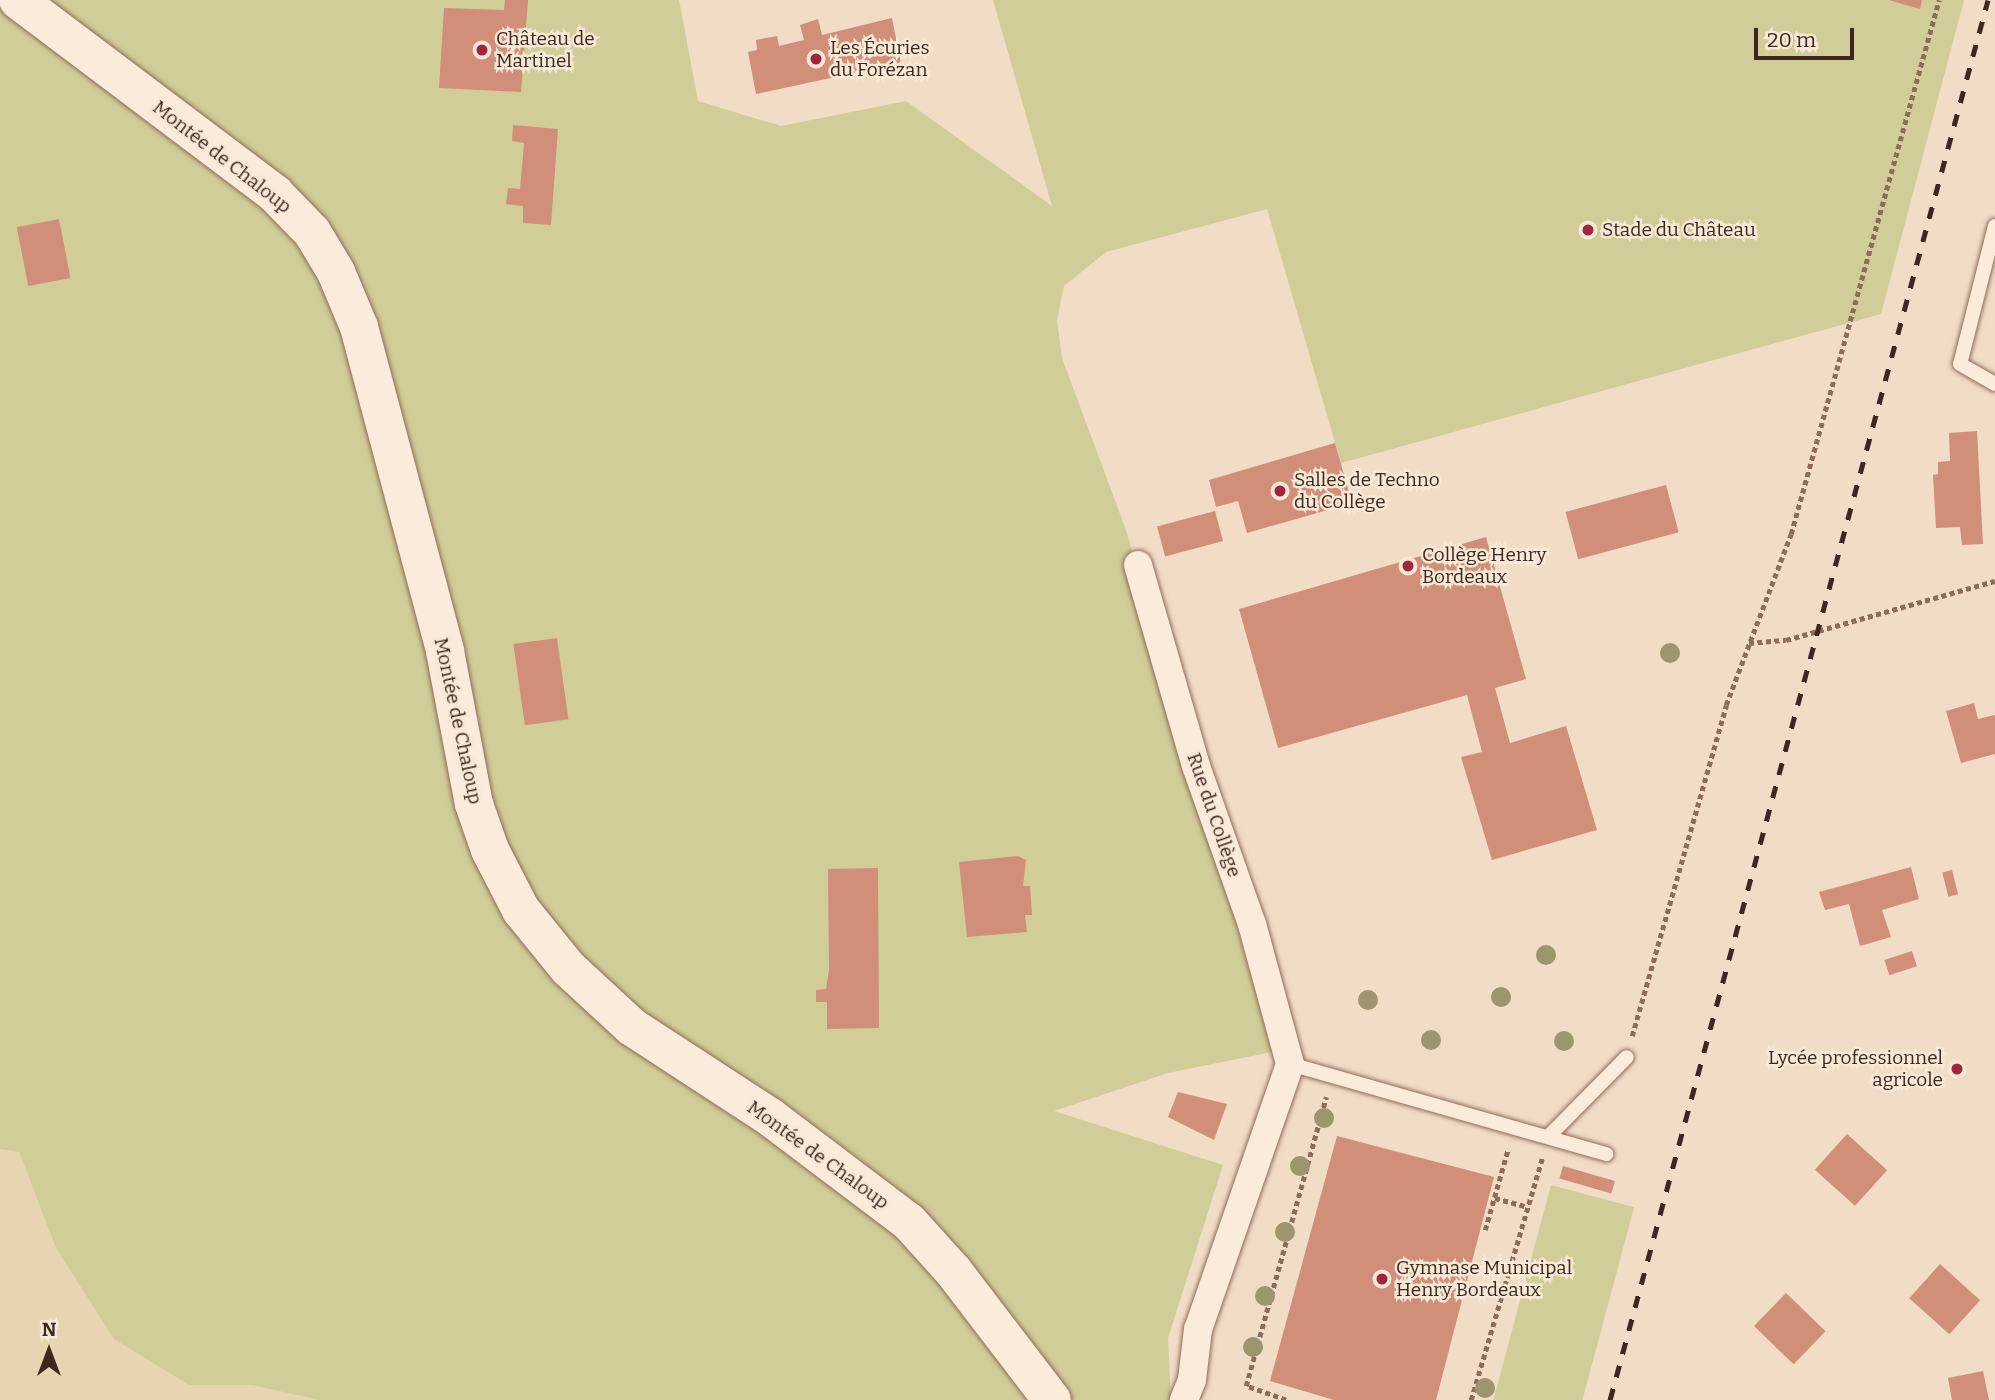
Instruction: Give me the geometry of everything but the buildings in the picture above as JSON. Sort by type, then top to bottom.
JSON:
[{"type":"main road","name":"Montée de Chaloup","points":[[18,0],[275,194],[313,232],[336,272],[359,327],[438,624],[474,804],[490,850],[521,910],[568,968],[632,1027],[770,1116],[909,1222],[954,1272],[1052,1400]]},
{"type":"street","name":"Rue du Collège","points":[[1138,565],[1196,766],[1252,924],[1290,1064]]},
{"type":"street","points":[[1184,1400],[1192,1380],[1198,1329],[1290,1064]]},
{"type":"lane","points":[[1995,226],[1960,364],[1995,384]]},
{"type":"lane","points":[[1548,1137],[1626,1057]]},
{"type":"lane","points":[[1290,1064],[1605,1154]]},
{"type":"path","points":[[1626,1057],[1726,705],[1791,534],[1939,0]]},
{"type":"path","points":[[1749,643],[1786,639],[1995,581]]},
{"type":"path","points":[[1286,1400],[1246,1386],[1322,1111]]},
{"type":"path","points":[[1485,1230],[1514,1128]]},
{"type":"path","points":[[1471,1400],[1548,1137]]},
{"type":"path","points":[[1494,1198],[1528,1207]]},
{"type":"shaded area","points":[[0,0],[679,0],[698,101],[781,126],[906,101],[1052,206],[993,0],[1964,0],[1881,314],[1341,463],[1267,209],[1106,252],[1064,286],[1057,320],[1062,358],[1126,530],[1272,1052],[1168,1073],[1054,1111],[1223,1165],[1168,1338],[1171,1400],[319,1400],[252,1385],[189,1385],[114,1339],[56,1248],[19,1152],[0,1149]]},
{"type":"shaded area","points":[[0,1149],[19,1152],[56,1248],[189,1385],[252,1385],[319,1400],[0,1400]]},
{"type":"shaded area","points":[[1551,1185],[1634,1207],[1582,1400],[1493,1400]]},
{"type":"railway","points":[[1610,1400],[1988,0]]},
{"type":"place","name":"Château de Martinel","points":[[482,50]]},
{"type":"place","name":"Les Écuries du Forézan","points":[[816,59]]},
{"type":"place","name":"Stade du Château","points":[[1588,230]]},
{"type":"place","name":"Salles de Techno du Collège","points":[[1280,491]]},
{"type":"place","name":"Collège Henry Bordeaux","points":[[1408,566]]},
{"type":"place","name":"Lycée professionnel agricole","points":[[1957,1069]]},
{"type":"place","name":"Gymnase Municipal Henry Bordeaux","points":[[1382,1279]]}]
